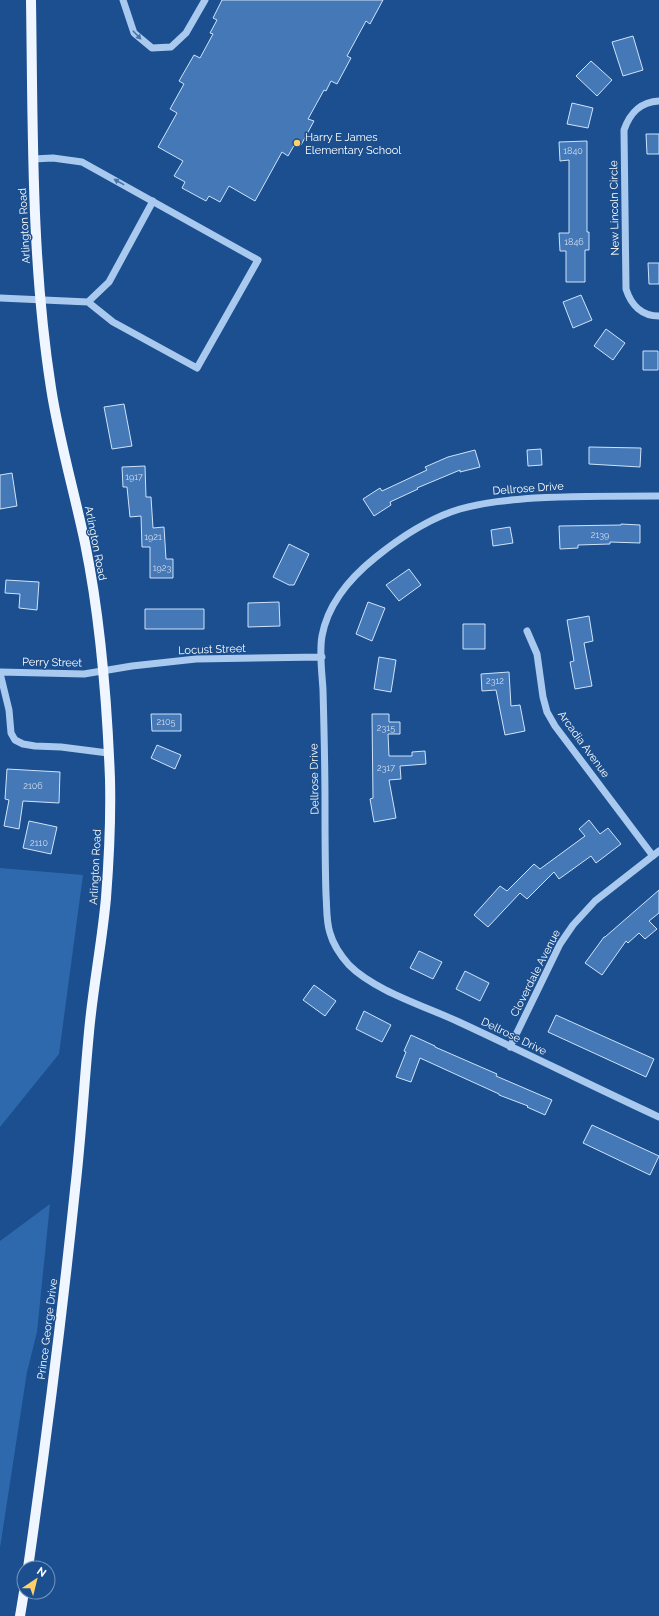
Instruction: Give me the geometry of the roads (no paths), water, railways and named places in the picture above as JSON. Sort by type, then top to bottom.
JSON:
[{"type":"main road","name":"Arlington Road","points":[[31,0],[35,231],[40,300],[51,388],[85,544],[95,601],[104,671],[110,784],[106,899],[90,1026],[84,1092]]},
{"type":"main road","name":"Prince George Drive","points":[[29,1560],[66,1275],[76,1186],[84,1092]]},
{"type":"main road","points":[[20,1616],[23,1600]]},
{"type":"street","points":[[123,0],[134,33],[152,48],[172,47],[186,33],[205,0]]},
{"type":"street","name":"New Lincoln Circle","points":[[659,101],[644,104],[633,111],[627,120],[624,130],[624,138],[626,289],[629,299],[637,308],[644,313],[659,316]]},
{"type":"street","points":[[0,298],[88,302],[113,322],[197,368],[258,260],[82,162],[53,158],[33,159]]},
{"type":"street","points":[[88,302],[109,282],[153,201]]},
{"type":"street","name":"Dellrose Drive","points":[[659,496],[558,497],[493,501],[445,515],[414,530],[390,546],[350,580],[328,616],[322,636],[325,757],[324,851],[327,922],[330,934],[338,951],[355,970],[378,986],[460,1022],[659,1117]]},
{"type":"street","name":"Arcadia Avenue","points":[[526,631],[537,654],[543,697],[555,726],[653,856]]},
{"type":"street","name":"Locust Street","points":[[104,671],[132,666],[196,660],[322,657]]},
{"type":"street","name":"Perry Street","points":[[0,673],[84,674],[104,671]]},
{"type":"street","points":[[0,673],[5,699],[9,710],[11,733],[15,740],[23,744],[35,746],[62,747],[108,753]]},
{"type":"street","name":"Cloverdale Avenue","points":[[510,1047],[560,944],[573,925],[595,901],[659,851]]},
{"type":"place","name":"Harry E James Elementary School","points":[[297,143]]}]
